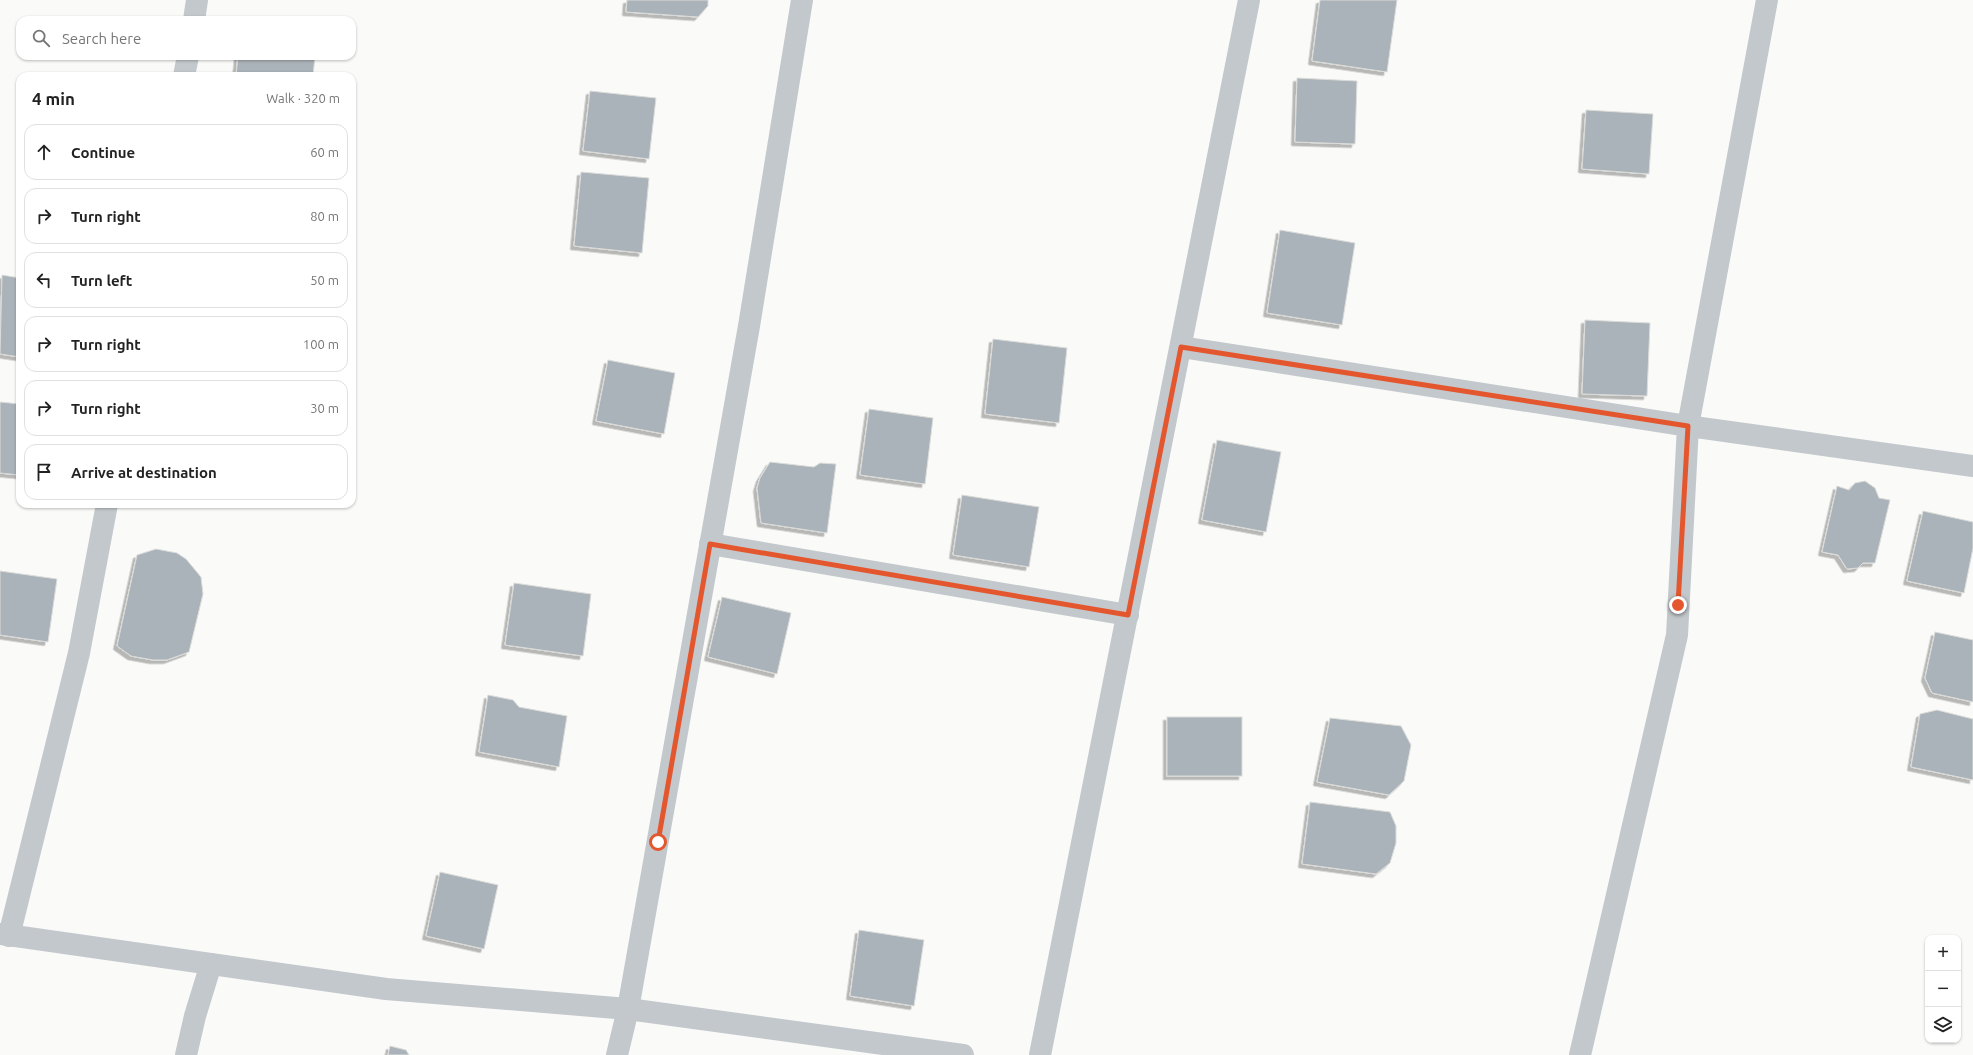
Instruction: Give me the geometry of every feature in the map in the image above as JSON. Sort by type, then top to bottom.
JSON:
[{"type":"street","points":[[195,16],[197,0]]},
{"type":"street","points":[[616,1055],[628,1009],[749,326],[802,0]]},
{"type":"street","points":[[1040,1055],[1249,0]]},
{"type":"street","points":[[1580,1055],[1677,635],[1688,426],[1768,0]]},
{"type":"street","points":[[185,72],[187,60]]},
{"type":"street","points":[[1181,347],[1688,426],[1973,466]]},
{"type":"street","points":[[106,508],[79,653],[5,935],[386,988],[628,1009],[963,1055]]},
{"type":"street","points":[[710,544],[1128,615]]},
{"type":"street","points":[[186,1055],[195,1016],[211,964]]},
{"type":"building","points":[[627,0],[708,0],[708,6],[698,17],[626,12]]},
{"type":"building","points":[[1320,0],[1397,0],[1387,72],[1312,61]]},
{"type":"building","points":[[238,60],[315,60],[313,72],[236,72]]},
{"type":"building","points":[[1297,78],[1357,81],[1355,144],[1295,142]]},
{"type":"building","points":[[590,91],[656,98],[649,159],[583,151]]},
{"type":"building","points":[[1586,110],[1653,114],[1649,174],[1582,169]]},
{"type":"building","points":[[581,172],[649,178],[642,253],[574,246]]},
{"type":"building","points":[[1280,230],[1355,243],[1342,325],[1267,313]]},
{"type":"building","points":[[2,275],[16,277],[16,356],[0,354]]},
{"type":"building","points":[[1585,320],[1650,323],[1647,396],[1582,394]]},
{"type":"building","points":[[993,339],[1067,348],[1059,423],[985,414]]},
{"type":"building","points":[[608,360],[675,373],[664,434],[596,421]]},
{"type":"building","points":[[0,402],[16,404],[16,475],[0,473]]},
{"type":"building","points":[[869,409],[933,418],[925,484],[860,475]]},
{"type":"building","points":[[1217,440],[1281,452],[1266,532],[1202,520]]},
{"type":"building","points":[[770,462],[814,467],[820,463],[836,464],[827,533],[761,523],[757,488],[760,478]]},
{"type":"building","points":[[1865,481],[1875,488],[1879,498],[1890,500],[1875,563],[1863,563],[1858,568],[1847,569],[1838,555],[1822,552],[1837,486],[1849,490],[1855,483]]},
{"type":"building","points":[[962,495],[1039,507],[1029,567],[953,555]]},
{"type":"building","points":[[1923,511],[1973,522],[1973,548],[1964,593],[1907,581]]},
{"type":"building","points":[[156,549],[177,553],[186,559],[201,577],[203,594],[189,652],[167,660],[153,660],[131,656],[117,646],[137,555]]},
{"type":"building","points":[[0,571],[57,579],[48,642],[0,635]]},
{"type":"building","points":[[514,583],[591,594],[583,656],[505,645]]},
{"type":"building","points":[[722,597],[791,613],[777,674],[708,657]]},
{"type":"building","points":[[1935,632],[1973,640],[1973,702],[1932,693],[1925,678]]},
{"type":"building","points":[[488,695],[513,700],[519,707],[567,716],[559,767],[479,752]]},
{"type":"building","points":[[1937,710],[1973,719],[1973,780],[1911,767],[1920,714]]},
{"type":"building","points":[[1167,717],[1242,717],[1242,776],[1167,776]]},
{"type":"building","points":[[1330,718],[1401,726],[1411,745],[1404,781],[1389,795],[1317,782]]},
{"type":"building","points":[[1310,802],[1390,812],[1396,826],[1396,843],[1390,863],[1376,874],[1302,864]]},
{"type":"building","points":[[440,872],[498,885],[484,949],[426,936]]},
{"type":"building","points":[[859,930],[924,940],[914,1006],[850,996]]},
{"type":"building","points":[[390,1046],[406,1050],[409,1055],[388,1055]]},
{"type":"route","points":[[658,842],[710,544],[1128,615],[1181,347],[1688,426],[1678,605]]}]
